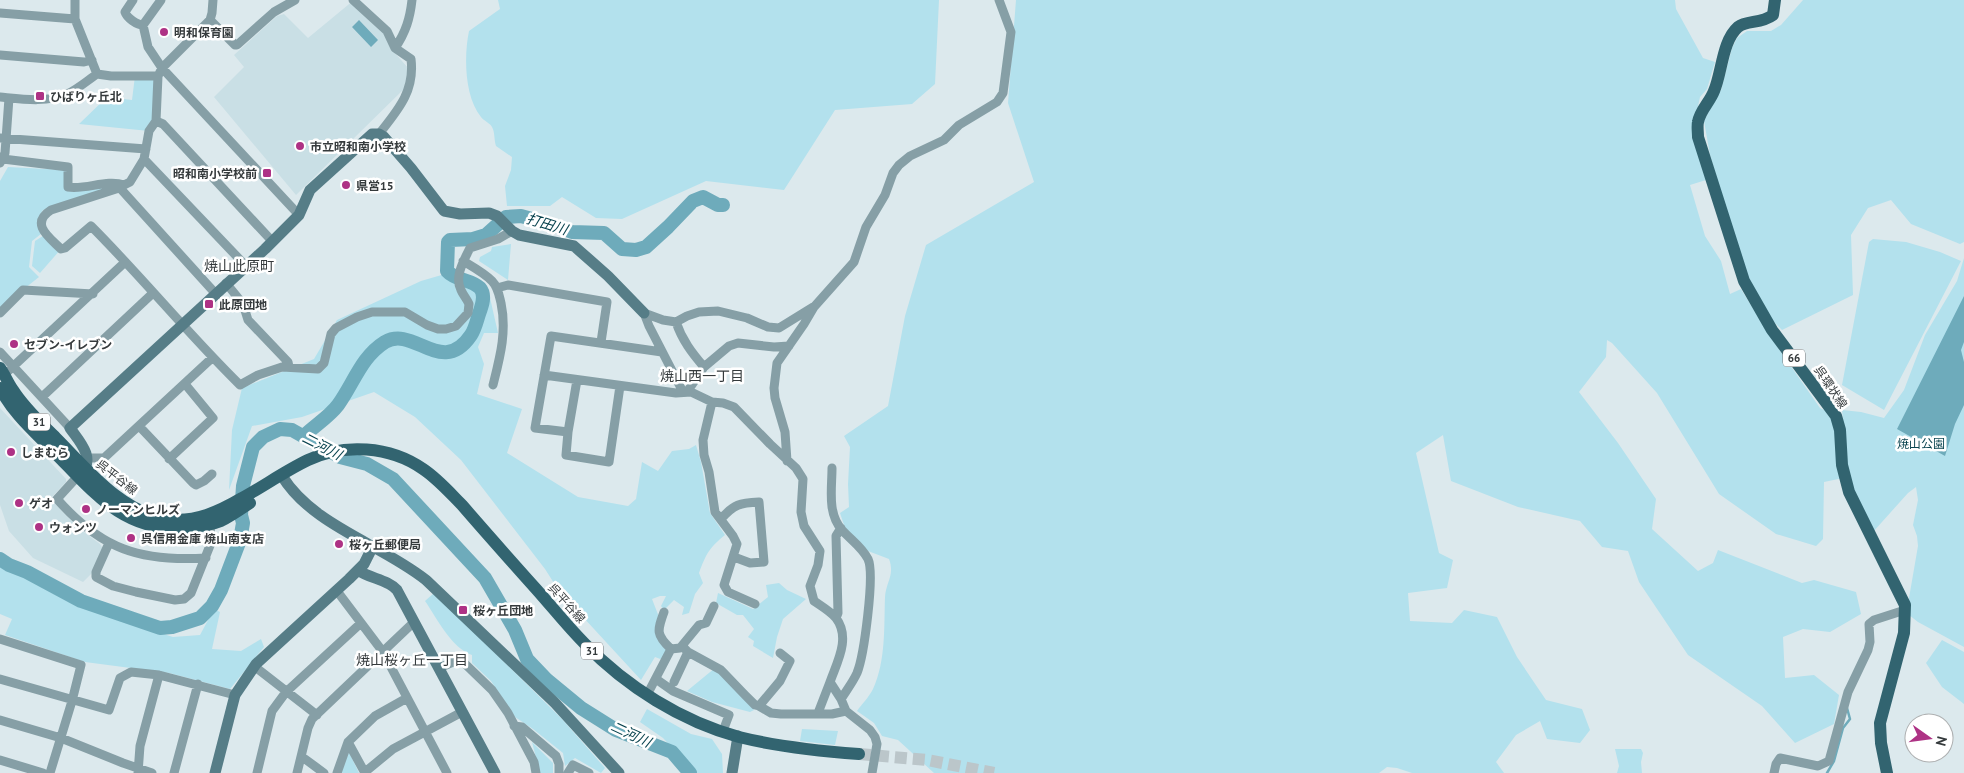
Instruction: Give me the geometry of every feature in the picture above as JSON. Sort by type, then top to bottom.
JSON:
[{"type":"main road","name":"呉環状線","points":[[1776,0],[1773,15],[1766,20],[1740,26],[1733,32],[1723,56],[1713,94],[1702,110],[1698,122],[1698,137],[1744,281],[1772,330],[1836,416],[1840,430],[1842,465],[1849,492],[1902,598],[1905,610],[1904,633],[1880,723],[1881,743],[1887,773]]},
{"type":"main road","name":"呉平谷線","points":[[6,370],[14,391],[33,415],[84,468],[109,506],[140,523],[157,528],[173,529],[217,518],[262,492],[282,476],[307,461],[333,452],[349,449],[367,449],[383,452],[424,469],[441,484],[462,505],[585,644],[614,671],[648,695],[675,710],[738,736],[805,750],[859,754]]},
{"type":"main road","name":"呉平谷線","points":[[0,388],[14,410],[116,496],[131,505],[152,515],[175,520],[198,517],[217,518]]},
{"type":"street","points":[[74,0],[75,19],[97,74]]},
{"type":"street","points":[[133,0],[125,12],[126,15],[140,25],[143,25]]},
{"type":"street","points":[[161,0],[143,25],[148,47],[160,72],[299,215]]},
{"type":"street","points":[[213,0],[210,20],[160,72],[156,121],[149,131],[144,159],[130,182],[44,214],[42,231],[61,249],[65,248],[91,226],[212,358],[240,385],[258,375],[282,367],[318,369],[324,363],[329,340],[336,328],[357,317],[372,312],[405,312],[438,329],[456,326],[468,313],[469,304],[460,290],[459,280],[463,262],[470,248],[498,238],[506,224]]},
{"type":"street","points":[[210,20],[237,46],[274,12],[295,0]]},
{"type":"street","points":[[353,0],[387,31],[395,48],[411,59],[412,71],[408,90],[399,110],[379,134]]},
{"type":"street","points":[[395,48],[404,34],[409,20],[412,0]]},
{"type":"street","points":[[787,461],[785,432],[777,409],[774,388],[777,363],[814,307],[854,262],[866,226],[885,195],[893,173],[899,165],[910,156],[944,140],[959,126],[997,102],[1003,94],[1011,32],[998,0]]},
{"type":"street","points":[[0,13],[75,19]]},
{"type":"street","points":[[0,55],[84,62],[92,60]]},
{"type":"street","points":[[160,72],[111,76],[97,74],[73,90],[56,98],[4,97],[1,161],[68,167],[68,187],[88,188],[111,183],[121,186],[215,293]]},
{"type":"street","points":[[156,121],[163,124],[272,241]]},
{"type":"street","points":[[70,428],[299,215],[310,190],[372,134],[384,136],[406,161],[444,211],[460,214],[489,213],[519,234],[574,246],[608,276],[644,313],[662,352],[685,392]]},
{"type":"street","points":[[3,138],[146,149]]},
{"type":"street","points":[[144,159],[245,265]]},
{"type":"street","points":[[463,262],[480,271],[497,288],[504,318],[504,339],[493,385]]},
{"type":"street","points":[[6,370],[93,294],[123,264],[126,264]]},
{"type":"street","points":[[226,283],[243,304],[248,320],[288,362],[289,366]]},
{"type":"street","points":[[497,288],[508,286],[607,302],[601,342]]},
{"type":"street","points":[[0,313],[23,290],[93,294]]},
{"type":"street","points":[[42,397],[154,293]]},
{"type":"street","points":[[644,313],[663,320],[676,322],[699,312],[718,311],[747,318],[768,327],[779,328],[814,307]]},
{"type":"street","points":[[676,322],[688,348],[704,367]]},
{"type":"street","points":[[568,432],[535,428],[551,336],[662,352]]},
{"type":"street","points":[[685,392],[704,367],[729,346],[738,343],[774,347],[789,346]]},
{"type":"street","points":[[0,352],[6,370],[42,397],[70,428],[85,450],[84,468]]},
{"type":"street","points":[[206,558],[153,558],[109,543],[82,525],[57,499],[84,468],[104,458],[212,358]]},
{"type":"street","points":[[544,376],[676,393],[685,392],[712,402],[723,403],[738,410],[796,468],[803,479],[801,512],[804,526],[820,552],[818,565],[810,586],[814,601],[836,618],[841,631],[843,646],[818,713]]},
{"type":"street","points":[[577,380],[566,455],[609,462],[620,386]]},
{"type":"street","points":[[169,459],[213,418],[184,384]]},
{"type":"street","points":[[712,402],[704,440],[704,456],[709,472],[715,512],[737,544],[724,585],[728,592],[755,604]]},
{"type":"street","points":[[140,426],[169,459],[196,485],[212,474]]},
{"type":"street","points":[[832,468],[832,510],[834,518],[841,528],[862,549],[869,561],[865,641],[857,673],[841,699]]},
{"type":"street","points":[[282,476],[308,507],[409,566],[426,580],[555,703],[619,773]]},
{"type":"street","points":[[721,519],[729,509],[740,503],[759,502],[764,562],[750,564],[734,557]]},
{"type":"street","points":[[109,543],[96,572],[96,577],[113,586],[175,600],[184,599],[191,593],[206,558],[217,518]]},
{"type":"street","points":[[836,618],[838,613],[836,536],[841,528]]},
{"type":"street","points":[[215,773],[235,695],[254,666],[364,564],[373,546]]},
{"type":"street","points":[[358,570],[365,575],[391,584],[397,590],[495,773]]},
{"type":"street","points":[[336,591],[383,652],[444,772]]},
{"type":"street","points":[[674,682],[685,649],[699,625],[706,623],[714,606]]},
{"type":"street","points":[[1774,773],[1780,758],[1818,766],[1829,761],[1848,692],[1868,650],[1870,624],[1874,620],[1905,610]]},
{"type":"street","points":[[664,612],[658,632],[660,638],[671,649]]},
{"type":"street","points":[[297,773],[312,719],[414,622]]},
{"type":"street","points":[[257,773],[272,711],[286,692],[361,623]]},
{"type":"street","points":[[0,639],[81,665],[50,773]]},
{"type":"street","points":[[648,695],[671,649]]},
{"type":"street","points":[[671,649],[685,649],[721,670],[755,705],[771,713],[832,714],[846,711]]},
{"type":"street","points":[[759,706],[780,680],[790,661],[780,653]]},
{"type":"street","points":[[439,668],[460,659],[492,690],[534,762],[536,773]]},
{"type":"street","points":[[254,666],[317,714]]},
{"type":"street","points":[[0,679],[109,710],[120,678],[131,672],[159,675],[235,695]]},
{"type":"street","points":[[139,771],[140,746],[159,675]]},
{"type":"street","points":[[656,679],[673,691],[729,715],[723,731]]},
{"type":"street","points":[[830,682],[846,711],[870,730],[875,737],[878,744],[872,773]]},
{"type":"street","points":[[174,773],[198,684]]},
{"type":"street","points":[[337,773],[348,742],[375,716],[407,698]]},
{"type":"street","points":[[348,742],[365,773],[393,749],[462,712]]},
{"type":"street","points":[[0,720],[61,738],[139,771],[152,773]]},
{"type":"street","points":[[514,726],[522,727],[556,756],[559,764],[559,773]]},
{"type":"street","points":[[732,773],[738,736]]},
{"type":"street","points":[[301,758],[306,759],[324,773]]},
{"type":"street","points":[[0,760],[43,773]]},
{"type":"street","points":[[568,773],[573,765],[589,773]]},
{"type":"shaded area","name":"市立昭和南小学校","points":[[354,0],[385,32],[394,52],[409,69],[405,88],[296,195],[214,97],[244,67],[234,55],[277,16],[284,14],[308,38]]},
{"type":"shaded area","points":[[359,20],[378,40],[371,47],[352,27]]},
{"type":"shaded area","points":[[1964,296],[1964,342],[1961,350],[1964,362],[1964,405],[1955,424],[1945,456],[1897,429]]},
{"type":"shaded area","points":[[0,408],[66,479],[66,482],[50,499],[80,529],[100,544],[103,549],[92,573],[83,582],[33,558],[9,531],[0,505]]},
{"type":"green space","points":[[498,0],[939,0],[935,84],[912,104],[835,110],[784,190],[706,181],[622,219],[596,218],[562,197],[550,206],[507,206],[505,186],[511,170],[512,157],[496,146],[492,127],[475,108],[468,87],[466,63],[469,31],[500,9]]},
{"type":"green space","name":"焼山公園","points":[[1016,0],[1675,0],[1676,9],[1703,58],[1715,62],[1707,89],[1700,97],[1694,125],[1706,180],[1690,185],[1705,236],[1721,261],[1730,294],[1741,289],[1772,339],[1820,408],[1843,419],[1842,410],[1861,412],[1884,418],[1904,390],[1925,335],[1957,281],[1964,258],[1964,647],[1918,622],[1909,615],[1909,598],[1918,546],[1913,525],[1918,500],[1916,487],[1908,493],[1873,532],[1848,477],[1824,482],[1823,539],[1816,546],[1776,534],[1719,494],[1657,393],[1612,343],[1607,340],[1606,357],[1579,392],[1618,443],[1656,499],[1652,529],[1698,571],[1713,563],[1718,550],[1802,583],[1814,580],[1856,592],[1861,614],[1830,632],[1803,629],[1783,637],[1785,678],[1814,675],[1839,695],[1834,724],[1795,743],[1762,706],[1688,655],[1639,582],[1628,551],[1602,547],[1580,521],[1518,507],[1451,481],[1443,435],[1416,453],[1439,553],[1453,560],[1447,588],[1408,593],[1410,621],[1452,623],[1464,610],[1497,617],[1517,657],[1546,700],[1582,709],[1590,730],[1580,743],[1547,739],[1540,721],[1516,735],[1496,762],[1504,773],[1412,773],[1387,767],[1379,773],[934,773],[898,740],[882,736],[874,723],[857,711],[873,689],[880,667],[884,643],[885,597],[891,574],[891,565],[889,559],[868,551],[845,528],[840,513],[849,507],[850,447],[844,436],[888,406],[905,316],[926,245],[1034,182],[1008,103]]},
{"type":"green space","points":[[1803,0],[1964,0],[1964,242],[1960,244],[1911,224],[1891,200],[1868,208],[1851,235],[1853,295],[1782,330],[1770,318],[1744,274],[1710,155],[1704,121],[1721,90],[1732,48],[1737,38],[1747,31],[1771,31],[1781,25]]},
{"type":"green space","points":[[135,76],[158,76],[155,112],[149,131],[79,124],[107,97],[132,100]]},
{"type":"green space","points":[[8,167],[67,170],[65,188],[114,185],[115,188],[43,210],[39,222],[41,234],[32,241],[29,267],[39,277],[0,308],[0,181]]},
{"type":"green space","points":[[46,234],[61,249],[40,273],[32,266],[35,241]]},
{"type":"green space","points":[[1873,239],[1906,242],[1940,252],[1961,261],[1884,410],[1842,385],[1869,242]]},
{"type":"green space","points":[[511,244],[508,280],[479,261],[480,257],[491,251],[492,247]]},
{"type":"green space","points":[[445,274],[488,289],[498,333],[484,333],[478,347],[484,364],[477,394],[522,409],[507,453],[578,497],[628,506],[636,499],[642,462],[658,471],[672,451],[689,449],[696,445],[710,513],[725,535],[715,544],[704,561],[699,573],[703,583],[695,594],[689,613],[682,615],[684,607],[674,600],[664,610],[661,606],[666,596],[652,599],[669,651],[663,660],[655,657],[641,680],[559,591],[545,569],[461,460],[415,417],[374,392],[302,417],[252,426],[229,490],[232,430],[242,388],[314,359],[337,320],[421,281]]},
{"type":"green space","points":[[0,564],[101,614],[173,637],[200,635],[214,609],[220,612],[212,649],[241,651],[261,639],[264,647],[230,689],[169,673],[85,662],[5,635],[12,619],[0,614]]},
{"type":"green space","points":[[779,583],[787,590],[806,599],[783,619],[773,658],[753,646],[754,641],[748,637],[754,629],[743,615],[737,615],[716,603],[718,593],[753,609],[768,597],[766,585]]},
{"type":"green space","points":[[434,593],[562,719],[605,768],[601,773],[575,758],[565,766],[563,753],[515,717],[491,681],[472,663],[472,655],[457,646],[440,624],[425,601]]},
{"type":"green space","points":[[1942,640],[1964,652],[1964,704],[1942,687],[1926,663]]},
{"type":"green space","points":[[715,668],[749,702],[754,710],[750,712],[712,702],[687,691]]},
{"type":"green space","points":[[647,709],[691,734],[712,739],[722,754],[723,773],[696,773],[663,738],[640,722]]},
{"type":"green space","points":[[802,729],[838,731],[835,745],[800,741]]},
{"type":"green space","points":[[532,742],[553,763],[553,773],[540,773]]},
{"type":"green space","points":[[1615,749],[1641,749],[1643,753],[1641,762],[1642,773],[1617,773],[1619,766]]},
{"type":"green space","points":[[349,752],[359,773],[341,773]]},
{"type":"waterway","name":"打田川","points":[[304,436],[338,405],[358,371],[370,355],[385,342],[396,339],[407,340],[439,352],[449,352],[460,347],[471,335],[481,308],[483,294],[476,285],[455,277],[447,271],[448,242],[450,240],[473,239],[486,235],[506,217],[521,216],[572,232],[604,233],[622,249],[636,250],[646,247],[693,201],[703,197],[718,205],[723,205]]},
{"type":"waterway","name":"二河川","points":[[0,559],[81,601],[160,628],[172,627],[200,618],[212,606],[221,590],[240,540],[243,523],[241,515],[243,486],[253,447],[263,437],[280,429],[292,430],[340,457],[367,464],[393,479],[485,578],[515,630],[527,659],[547,680],[581,708],[616,730],[672,752],[690,773]]},
{"type":"waterway","points":[[1827,773],[1834,761],[1843,728],[1850,719],[1847,708]]},
{"type":"tunnel","points":[[859,754],[927,760],[994,773]]},
{"type":"place","name":"明和保育園","points":[[164,32]]},
{"type":"place","name":"ひばりヶ丘北","points":[[40,96]]},
{"type":"place","name":"市立昭和南小学校","points":[[300,146]]},
{"type":"place","name":"昭和南小学校前","points":[[267,173]]},
{"type":"place","name":"県営15","points":[[346,185]]},
{"type":"place","name":"此原団地","points":[[209,304]]},
{"type":"place","name":"セブン-イレブン","points":[[14,344]]},
{"type":"place","name":"しまむら","points":[[11,452]]},
{"type":"place","name":"ゲオ","points":[[19,503]]},
{"type":"place","name":"ノーマンヒルズ","points":[[86,509]]},
{"type":"place","name":"ウォンツ","points":[[39,527]]},
{"type":"place","name":"呉信用金庫 焼山南支店","points":[[131,538]]},
{"type":"place","name":"桜ヶ丘郵便局","points":[[339,544]]},
{"type":"place","name":"桜ヶ丘団地","points":[[463,610]]},
{"type":"district","name":"焼山此原町","points":[[239,266]]},
{"type":"district","name":"焼山西一丁目","points":[[702,376]]},
{"type":"district","name":"焼山桜ヶ丘一丁目","points":[[412,660]]}]
